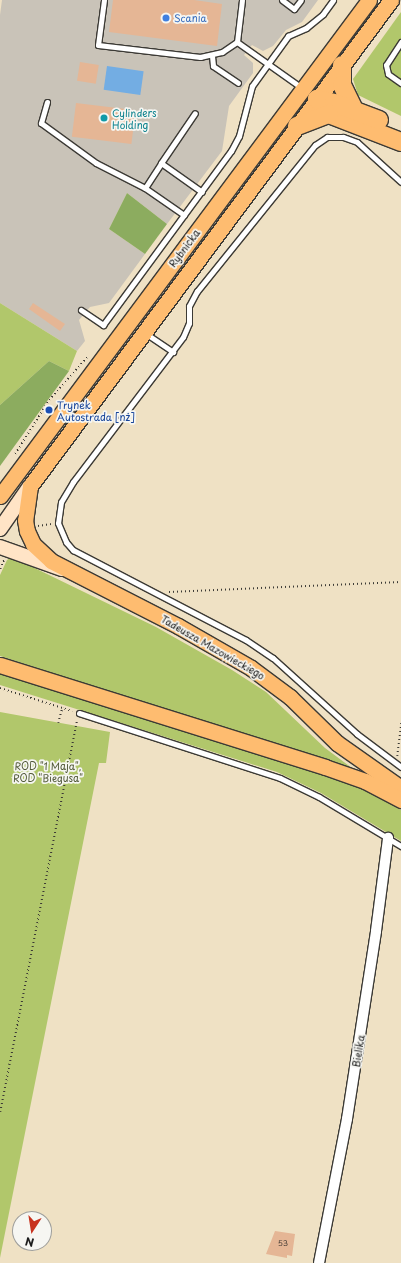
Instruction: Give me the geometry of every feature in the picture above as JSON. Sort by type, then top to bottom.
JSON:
[{"type":"highway","points":[[342,65],[343,90],[354,110]]},
{"type":"highway","points":[[310,94],[401,129]]},
{"type":"highway","points":[[310,94],[329,114],[401,142]]},
{"type":"highway","points":[[297,126],[329,114]]},
{"type":"main road","name":"Rybnicka","points":[[0,496],[310,94],[369,0]]},
{"type":"main road","points":[[0,529],[30,486],[297,126],[310,94],[342,65],[391,0]]},
{"type":"main road","points":[[30,486],[25,514],[28,535],[38,550],[66,570]]},
{"type":"main road","name":"Tadeusza Mazowieckiego","points":[[0,547],[66,570],[166,619],[251,668],[290,697],[337,743],[401,788]]},
{"type":"main road","points":[[0,665],[325,767],[365,781],[401,800]]},
{"type":"street","name":"Bielika","points":[[319,1263],[347,1119],[376,931],[388,838]]},
{"type":"lane","points":[[104,0],[98,44],[200,57],[212,56],[237,42]]},
{"type":"lane","points":[[237,42],[242,0]]},
{"type":"lane","points":[[282,0],[294,9],[301,0]]},
{"type":"lane","points":[[81,310],[103,325],[202,192],[239,136],[252,86],[268,63],[288,36],[306,28],[323,14],[333,0]]},
{"type":"lane","points":[[237,42],[310,94]]},
{"type":"lane","points":[[401,42],[386,65],[388,74],[401,83]]},
{"type":"lane","points":[[212,56],[213,66],[238,83]]},
{"type":"lane","points":[[47,102],[42,123],[96,163],[145,188],[184,215]]},
{"type":"lane","points":[[145,188],[195,113]]},
{"type":"lane","points":[[381,133],[401,150]]},
{"type":"lane","points":[[399,766],[357,734],[273,658],[246,640],[73,550],[66,542],[58,523],[61,502],[73,482],[173,352],[189,323],[189,306],[197,291],[315,145],[327,137],[344,137],[357,142],[401,182]]},
{"type":"lane","points":[[161,163],[202,192]]},
{"type":"lane","points":[[144,332],[173,352]]},
{"type":"lane","points":[[79,713],[280,778],[319,797],[401,846]]},
{"type":"path","points":[[15,456],[34,421],[67,381]]},
{"type":"path","points":[[34,528],[58,523]]},
{"type":"path","points":[[164,598],[170,592],[401,582]]},
{"type":"path","points":[[0,688],[79,713],[0,1112]]},
{"type":"path","points":[[58,723],[62,708]]},
{"type":"path","points":[[399,766],[401,721]]},
{"type":"shaded area","points":[[2,0],[318,0],[302,22],[286,30],[273,46],[263,51],[252,45],[244,55],[253,63],[253,73],[229,106],[222,151],[167,224],[127,193],[109,229],[145,254],[109,303],[90,307],[79,320],[85,341],[77,351],[0,303],[0,15]]},
{"type":"green space","points":[[401,12],[401,116],[358,95],[353,79]]},
{"type":"green space","points":[[127,193],[167,224],[145,254],[109,229]]},
{"type":"green space","points":[[0,303],[77,351],[69,371],[49,361],[0,405]]},
{"type":"green space","points":[[49,361],[69,371],[0,466],[0,405]]},
{"type":"green space","points":[[12,557],[156,627],[232,670],[266,692],[325,748],[356,771],[0,656],[0,575],[7,560]]},
{"type":"green space","points":[[0,672],[362,787],[401,810],[401,841],[321,793],[277,772],[0,685]]},
{"type":"green space","name":"ROD \"1 Maja\", ROD \"Biegusa\"","points":[[0,712],[110,732],[106,763],[99,763],[0,1258]]},
{"type":"water","points":[[107,66],[144,71],[140,95],[104,90]]},
{"type":"building","name":"Scania","points":[[113,0],[194,0],[222,4],[217,46],[109,32]]},
{"type":"building","points":[[80,62],[99,65],[96,84],[77,81]]},
{"type":"building","name":"Cylinders Holding","points":[[76,103],[136,110],[131,144],[72,137]]},
{"type":"building","points":[[33,303],[65,324],[60,331],[29,309]]},
{"type":"building","points":[[275,1231],[295,1234],[292,1256],[287,1255],[287,1258],[266,1254]]},
{"type":"place","name":"Scania","points":[[166,18]]},
{"type":"place","name":"Cylinders Holding","points":[[104,118]]},
{"type":"place","name":"Trynek Autostrada [nż]","points":[[49,410]]}]
